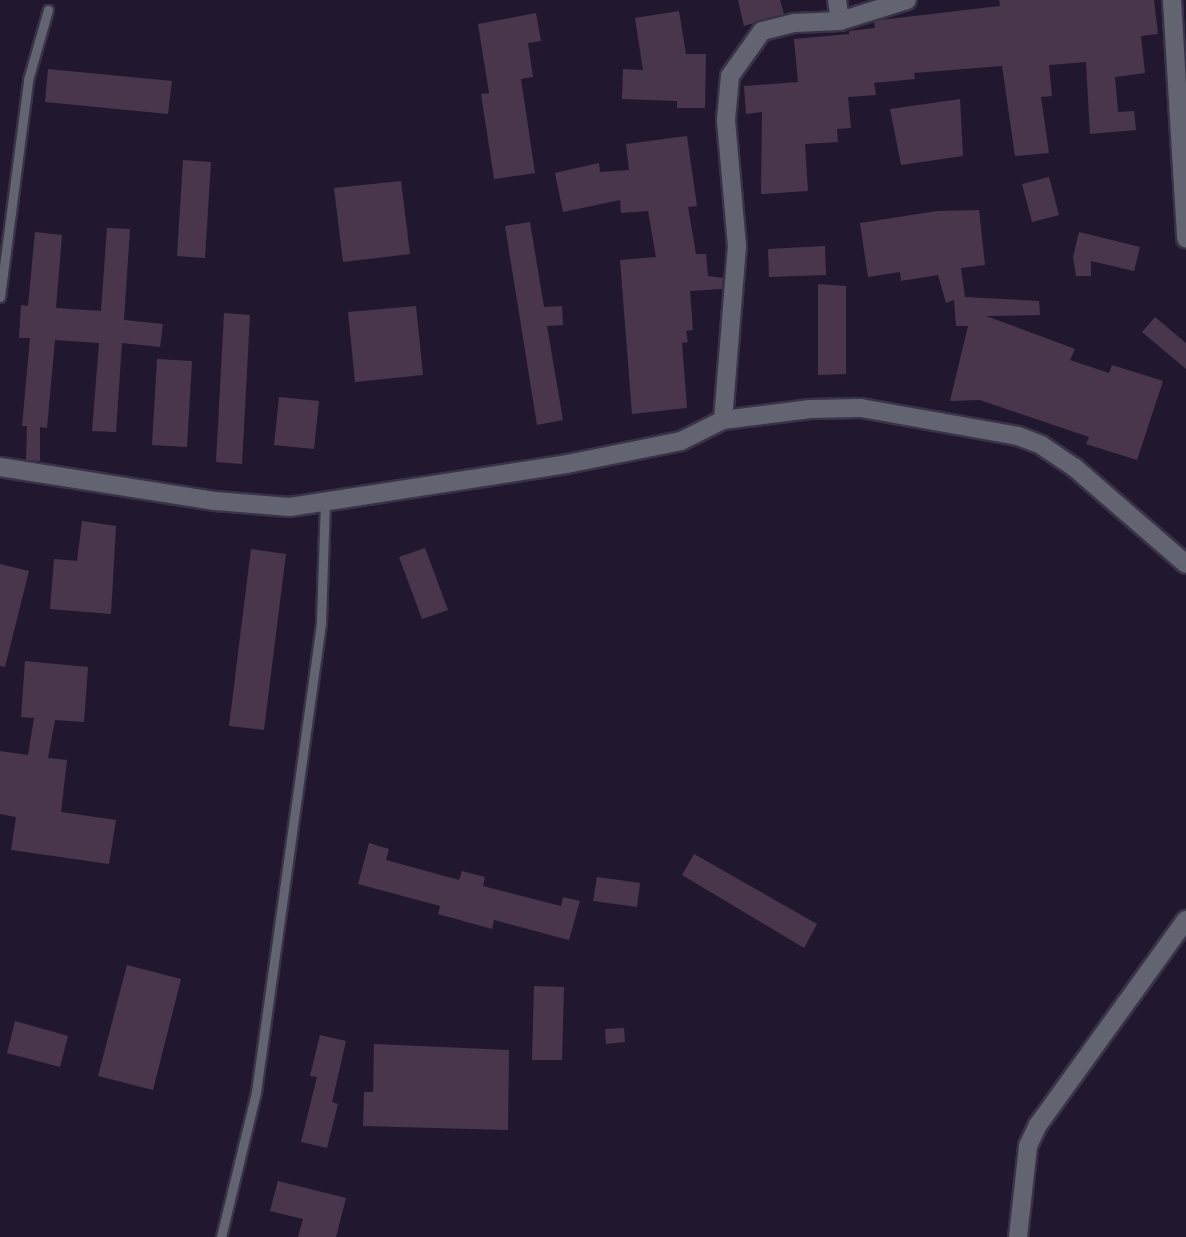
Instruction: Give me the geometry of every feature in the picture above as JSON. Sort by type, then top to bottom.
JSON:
[{"type":"street","points":[[837,0],[840,21]]},
{"type":"street","points":[[723,420],[737,246],[726,120],[730,76],[762,31],[795,23],[840,21],[907,0]]},
{"type":"street","points":[[1172,0],[1186,239]]},
{"type":"street","points":[[0,467],[246,505],[325,503],[681,441],[723,420],[810,409],[862,408],[1018,436],[1041,445],[1074,467],[1186,564]]},
{"type":"street","points":[[1018,1237],[1028,1146],[1038,1125],[1186,920]]},
{"type":"lane","points":[[0,297],[28,80],[47,10]]},
{"type":"lane","points":[[221,1237],[256,1092],[321,622],[325,503]]},
{"type":"building","points":[[738,0],[780,0],[784,14],[744,26]]},
{"type":"building","points":[[999,0],[1154,0],[1158,34],[1141,36],[1145,73],[1115,77],[1118,112],[1134,111],[1136,130],[1090,134],[1086,62],[1049,65],[1052,96],[1041,97],[1049,153],[1015,156],[1002,66],[914,73],[915,79],[874,83],[876,95],[848,97],[851,128],[837,129],[838,142],[805,144],[808,191],[761,194],[762,112],[746,114],[744,86],[798,82],[794,39],[849,34],[849,31],[875,28],[874,22],[880,20],[1000,6]]},
{"type":"building","points":[[679,11],[686,54],[706,54],[705,108],[677,108],[677,101],[622,99],[623,69],[643,70],[635,18]]},
{"type":"building","points":[[536,13],[541,41],[528,43],[533,77],[521,79],[535,173],[494,179],[481,94],[489,93],[478,24]]},
{"type":"building","points":[[48,69],[172,81],[168,114],[45,102]]},
{"type":"building","points":[[960,99],[963,156],[901,165],[890,109]]},
{"type":"building","points":[[687,136],[697,206],[688,207],[696,254],[706,254],[708,276],[723,278],[722,289],[690,291],[693,330],[686,331],[688,342],[682,343],[687,408],[632,414],[620,260],[656,257],[648,211],[621,213],[620,200],[563,212],[555,173],[599,163],[600,172],[629,170],[626,144]]},
{"type":"building","points":[[183,160],[211,162],[205,258],[177,256]]},
{"type":"building","points":[[1049,177],[1059,215],[1032,222],[1022,184]]},
{"type":"building","points":[[401,181],[410,254],[343,262],[334,188]]},
{"type":"building","points":[[979,210],[985,265],[961,268],[965,297],[1039,301],[1040,315],[986,316],[1075,349],[1070,360],[1109,373],[1112,365],[1163,381],[1137,460],[1086,444],[1089,437],[980,400],[950,401],[968,326],[956,326],[954,300],[946,303],[938,275],[901,281],[900,272],[868,277],[860,223],[937,211]]},
{"type":"building","points":[[530,222],[544,307],[562,306],[563,325],[547,326],[563,420],[537,425],[505,226]]},
{"type":"building","points":[[107,228],[130,229],[124,320],[163,324],[160,347],[122,343],[116,432],[92,431],[99,343],[55,340],[47,428],[40,427],[40,461],[26,460],[27,426],[22,426],[30,338],[19,338],[21,305],[28,306],[35,232],[62,235],[56,308],[101,311]]},
{"type":"building","points":[[1079,232],[1140,247],[1134,271],[1091,261],[1091,276],[1076,276],[1073,257]]},
{"type":"building","points":[[825,246],[826,275],[769,277],[768,249]]},
{"type":"building","points":[[818,284],[846,286],[846,374],[818,375]]},
{"type":"building","points":[[416,306],[423,375],[355,382],[348,312]]},
{"type":"building","points":[[224,313],[250,315],[242,464],[216,462]]},
{"type":"building","points":[[1155,317],[1186,343],[1186,369],[1142,332]]},
{"type":"building","points":[[157,359],[192,361],[187,447],[152,445]]},
{"type":"building","points":[[279,397],[319,401],[314,449],[274,445]]},
{"type":"building","points":[[82,521],[116,526],[111,614],[50,609],[54,559],[77,561]]},
{"type":"building","points":[[425,548],[448,610],[422,619],[399,557]]},
{"type":"building","points":[[251,549],[286,554],[264,730],[229,726]]},
{"type":"building","points":[[0,564],[29,571],[5,667],[0,666]]},
{"type":"building","points":[[25,661],[88,667],[84,722],[55,720],[48,758],[67,760],[61,812],[116,820],[109,864],[11,850],[16,817],[0,814],[0,751],[28,755],[34,718],[21,717]]},
{"type":"building","points":[[369,843],[389,849],[386,860],[459,880],[462,871],[485,877],[483,886],[561,906],[563,897],[580,901],[569,940],[494,920],[492,929],[438,914],[440,906],[358,884]]},
{"type":"building","points":[[694,854],[817,924],[804,948],[682,875]]},
{"type":"building","points":[[597,877],[640,883],[637,907],[593,901]]},
{"type":"building","points":[[127,965],[181,979],[153,1090],[98,1076]]},
{"type":"building","points":[[534,986],[564,987],[562,1060],[532,1060]]},
{"type":"building","points":[[15,1021],[68,1036],[60,1067],[7,1053]]},
{"type":"building","points":[[624,1028],[625,1042],[606,1044],[605,1029]]},
{"type":"building","points":[[320,1035],[346,1041],[332,1102],[338,1104],[327,1148],[301,1142],[317,1077],[310,1076]]},
{"type":"building","points":[[374,1044],[509,1050],[508,1130],[363,1126],[364,1092],[373,1092]]},
{"type":"building","points":[[278,1181],[346,1198],[336,1237],[298,1237],[303,1219],[270,1211]]}]
